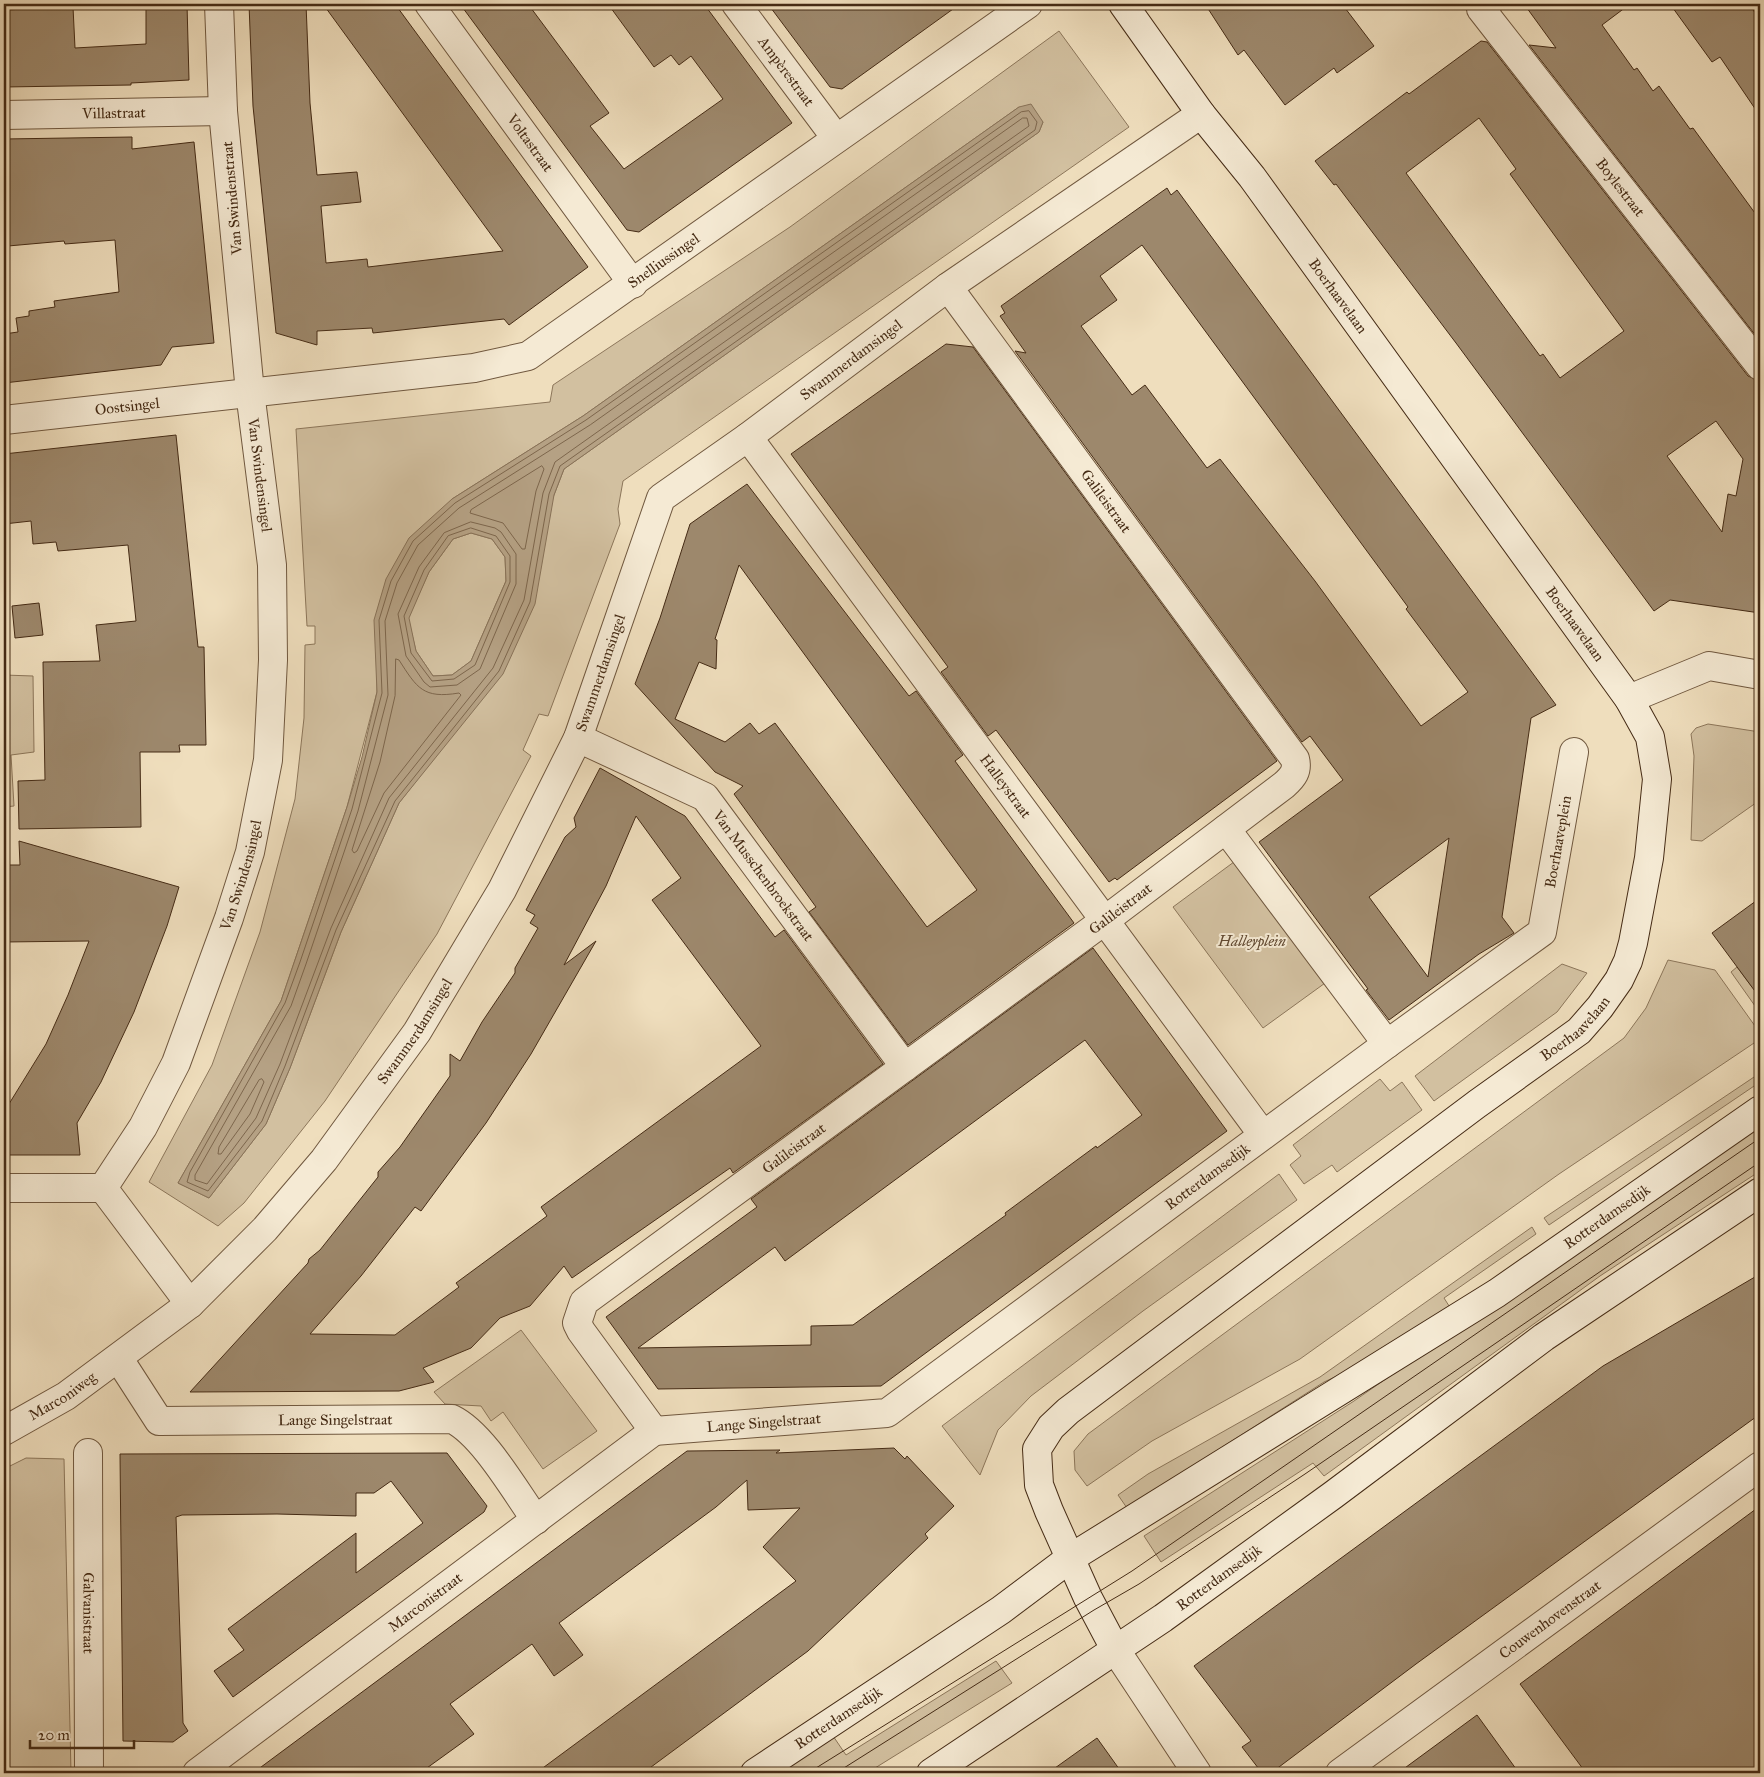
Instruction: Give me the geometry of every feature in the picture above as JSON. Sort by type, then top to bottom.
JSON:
[{"type":"street","name":"Van Swindenstraat","points":[[219,4],[223,111],[250,392]]},
{"type":"street","name":"Voltastraat","points":[[429,4],[633,284]]},
{"type":"street","name":"Ampèrestraat","points":[[736,4],[836,138]]},
{"type":"street","name":"Snelliussingel","points":[[250,392],[474,368],[528,356],[633,284],[836,138],[1028,4]]},
{"type":"street","name":"Boerhaavelaan","points":[[1069,1559],[1039,1485],[1037,1449],[1051,1427],[1133,1361],[1579,1031],[1600,1007],[1619,980],[1628,961],[1649,858],[1657,779],[1650,737],[1628,699],[1252,177],[1202,114],[1122,4]]},
{"type":"street","name":"Boylestraat","points":[[1485,6],[1760,366]]},
{"type":"street","name":"Villastraat","points":[[4,115],[223,111]]},
{"type":"street","name":"Swammerdamsingel","points":[[119,1359],[190,1304],[265,1229],[324,1160],[417,1032],[502,890],[578,738],[661,498],[748,437],[948,287],[1202,114]]},
{"type":"street","name":"Galileistraat","points":[[654,1431],[581,1331],[577,1322],[584,1302],[1104,921],[1292,777],[1297,768],[1295,759],[948,287]]},
{"type":"street","name":"Oostsingel","points":[[4,420],[250,392]]},
{"type":"street","name":"Van Swindensingel","points":[[103,1188],[143,1127],[176,1063],[229,918],[250,852],[268,760],[273,660],[272,565],[250,392]]},
{"type":"street","name":"Halleystraat","points":[[748,437],[1263,1135]]},
{"type":"street","points":[[1628,699],[1709,666],[1760,675]]},
{"type":"street","name":"Van Musschenbroekstraat","points":[[578,738],[705,797],[905,1066]]},
{"type":"street","name":"Boerhaaveplein","points":[[1542,932],[1574,752]]},
{"type":"street","points":[[1226,829],[1387,1044]]},
{"type":"street","name":"Rotterdamsedijk","points":[[873,1416],[887,1413],[902,1403],[1263,1135],[1542,932]]},
{"type":"street","name":"Rotterdamsedijk","points":[[755,1773],[1001,1610],[1069,1559],[1497,1293],[1760,1110]]},
{"type":"street","points":[[4,1188],[103,1188],[190,1304]]},
{"type":"street","name":"Rotterdamsedijk","points":[[931,1773],[1163,1618],[1333,1495],[1544,1337],[1760,1192]]},
{"type":"street","name":"Lange Singelstraat","points":[[119,1359],[159,1420],[452,1419],[463,1425],[476,1437],[536,1520]]},
{"type":"street","name":"Marconiweg","points":[[4,1431],[66,1396],[119,1359]]},
{"type":"street","name":"Lange Singelstraat","points":[[654,1431],[873,1416]]},
{"type":"street","name":"Marconistraat","points":[[196,1773],[654,1431]]},
{"type":"street","name":"Galvanistraat","points":[[88,1453],[89,1773]]},
{"type":"street","name":"Couwenhovenstraat","points":[[1340,1773],[1760,1466]]},
{"type":"street","points":[[1069,1559],[1115,1649],[1197,1773]]},
{"type":"green space","points":[[1059,31],[1129,127],[623,481],[618,509],[620,524],[548,716],[539,714],[523,750],[531,756],[437,934],[325,1101],[244,1203],[218,1226],[149,1182],[212,1065],[260,932],[295,799],[304,718],[305,645],[315,644],[315,626],[307,626],[296,429],[550,402],[553,385],[790,227]],"holes":[[[1019,107],[1043,122],[1039,132],[564,469],[439,752],[399,803],[341,932],[290,1068],[266,1124],[209,1198],[178,1183],[281,1001],[347,807],[377,692],[377,668],[452,499],[583,416]]]},
{"type":"green space","points":[[471,533],[492,539],[505,557],[506,581],[471,661],[452,675],[433,676],[416,651],[408,618],[429,572],[453,539]]},
{"type":"green space","points":[[4,675],[33,676],[34,752],[11,755],[14,806],[4,807]]},
{"type":"green space","points":[[1708,724],[1760,732],[1760,800],[1702,841],[1691,840],[1694,756],[1691,734],[1696,728]]},
{"type":"green space","name":"Halleyplein","points":[[1242,856],[1332,978],[1263,1028],[1173,907]]},
{"type":"green space","points":[[1668,960],[1715,970],[1760,1033],[1760,1039],[1559,1174],[1300,1359],[1152,1441],[1087,1486],[1075,1470],[1074,1451],[1088,1434],[1624,1038],[1646,1008]]},
{"type":"green space","points":[[1562,964],[1587,973],[1557,1012],[1434,1101],[1415,1076]]},
{"type":"green space","points":[[1737,967],[1752,987],[1760,981],[1760,1013],[1731,972]]},
{"type":"green space","points":[[1760,1073],[1760,1082],[1549,1225],[1544,1218]]},
{"type":"green space","points":[[1380,1079],[1390,1091],[1402,1082],[1422,1110],[1337,1172],[1332,1165],[1304,1184],[1290,1165],[1301,1156],[1293,1145]]},
{"type":"green space","points":[[1760,1119],[1760,1171],[1600,1276],[1324,1476],[1313,1463],[1161,1562],[1144,1536],[1354,1401]]},
{"type":"green space","points":[[1279,1174],[1297,1200],[1143,1311],[1031,1396],[998,1430],[980,1475],[942,1426]]},
{"type":"green space","points":[[1532,1227],[1536,1234],[1444,1298],[1451,1309],[1396,1349],[1324,1382],[1127,1508],[1118,1495],[1148,1474],[1320,1377]]},
{"type":"green space","points":[[521,1330],[597,1431],[543,1469],[503,1412],[491,1421],[481,1406],[445,1404],[434,1392]]},
{"type":"green space","points":[[26,1458],[64,1459],[71,1773],[4,1773],[4,1469]]},
{"type":"green space","points":[[996,1661],[1012,1683],[867,1773],[771,1773],[831,1733],[846,1755]]},
{"type":"water","points":[[1031,104],[1043,122],[1039,132],[564,469],[554,495],[535,604],[503,674],[399,803],[341,932],[290,1068],[266,1124],[209,1198],[178,1183],[281,1001],[347,807],[362,757],[377,692],[374,620],[386,579],[409,538],[452,499],[583,416],[1019,107]],"holes":[[[471,533],[492,539],[505,557],[506,581],[471,661],[452,675],[433,676],[416,651],[409,618],[429,572],[453,539]]]},
{"type":"building","points":[[146,4],[187,4],[189,80],[131,83],[131,85],[4,87],[4,10],[73,7],[75,48],[146,44]]},
{"type":"building","points":[[249,4],[306,4],[310,103],[317,175],[357,172],[361,202],[321,206],[326,263],[367,259],[368,267],[503,251],[323,4],[395,4],[588,267],[509,325],[504,319],[373,333],[372,328],[317,331],[317,345],[276,333],[253,106]]},
{"type":"building","points":[[460,4],[528,4],[609,113],[590,126],[624,169],[723,99],[691,56],[679,65],[671,55],[654,67],[608,4],[704,4],[792,123],[639,232],[627,230]]},
{"type":"building","points":[[768,4],[960,4],[842,89],[830,87]]},
{"type":"building","points":[[1205,4],[1342,4],[1374,46],[1337,73],[1334,68],[1285,105],[1244,50],[1238,55]]},
{"type":"building","points":[[1524,4],[1630,4],[1602,25],[1634,70],[1637,68],[1653,91],[1659,86],[1690,129],[1693,128],[1760,220],[1760,341],[1529,45],[1556,48]]},
{"type":"building","points":[[1670,4],[1749,4],[1760,20],[1760,116],[1720,57],[1712,62]]},
{"type":"building","points":[[1481,41],[1487,42],[1748,376],[1760,381],[1760,613],[1670,600],[1654,611],[1456,343],[1336,184],[1334,185],[1315,161],[1407,92],[1409,94]],"holes":[[[1479,118],[1516,169],[1510,174],[1624,331],[1560,378],[1543,354],[1540,356],[1406,173]],[[1716,421],[1743,459],[1736,496],[1728,494],[1722,532],[1667,456]]]},
{"type":"building","points":[[132,137],[132,149],[194,142],[214,343],[172,347],[161,365],[4,383],[4,334],[18,332],[16,318],[29,316],[29,311],[55,307],[54,301],[119,292],[115,240],[65,244],[64,241],[8,246],[4,205],[4,139]]},
{"type":"building","points":[[1167,188],[1171,195],[1177,190],[1556,705],[1531,718],[1502,917],[1514,933],[1479,954],[1389,1020],[1259,842],[1343,780],[1310,736],[1302,742],[1015,351],[1026,353],[1000,316],[1005,313],[1001,306]],"holes":[[[1142,245],[1408,607],[1406,609],[1468,692],[1421,726],[1315,581],[1220,459],[1207,468],[1145,385],[1132,395],[1081,326],[1117,300],[1100,276]],[[1449,838],[1428,977],[1369,897]]]},
{"type":"building","points":[[946,344],[973,347],[1277,761],[1117,880],[1115,878],[1109,882],[996,730],[988,736],[941,672],[948,667],[791,454]]},
{"type":"building","points":[[176,435],[198,647],[204,647],[206,745],[179,745],[180,752],[140,752],[141,827],[19,829],[18,781],[45,780],[43,662],[100,661],[96,625],[136,621],[128,545],[58,551],[56,542],[33,544],[31,521],[4,524],[4,454]]},
{"type":"building","points":[[747,484],[909,696],[916,691],[963,755],[955,761],[1074,923],[908,1045],[809,912],[816,907],[734,794],[743,786],[715,772],[635,684],[660,618],[690,524]],"holes":[[[739,565],[977,890],[927,927],[775,723],[759,734],[750,723],[725,742],[675,719],[699,662],[716,669],[717,640],[715,639]]]},
{"type":"building","points":[[39,603],[43,635],[15,638],[12,606]]},
{"type":"building","points":[[600,768],[685,816],[775,937],[784,930],[883,1064],[733,1173],[730,1168],[572,1278],[564,1266],[530,1306],[500,1318],[471,1348],[423,1368],[434,1382],[399,1391],[190,1392],[308,1263],[309,1259],[320,1250],[378,1177],[378,1172],[400,1147],[450,1076],[450,1054],[460,1061],[482,1022],[515,973],[515,968],[538,928],[530,923],[535,915],[526,910],[565,837],[576,827],[574,818]],"holes":[[[636,816],[681,878],[652,900],[761,1046],[541,1207],[547,1216],[456,1283],[459,1287],[395,1335],[310,1334],[361,1276],[415,1207],[421,1211],[486,1123],[531,1054],[596,941],[564,965],[606,886]]]},
{"type":"building","points":[[19,841],[179,887],[167,926],[134,1012],[101,1082],[77,1123],[80,1155],[4,1155],[4,1112],[46,1044],[89,941],[4,942],[4,865],[20,865]]},
{"type":"building","points":[[1760,898],[1760,998],[1712,933]]},
{"type":"building","points":[[1093,948],[1227,1131],[881,1386],[658,1389],[606,1317],[757,1207],[751,1199]],"holes":[[[1085,1040],[1142,1115],[1097,1148],[1096,1146],[1005,1213],[1006,1215],[853,1325],[811,1326],[811,1345],[638,1348],[775,1247],[785,1261]]]},
{"type":"building","points":[[1760,1274],[1760,1414],[1416,1664],[1271,1773],[1262,1773],[1242,1747],[1251,1741],[1194,1666],[1603,1366]]},
{"type":"building","points":[[894,1448],[905,1459],[907,1456],[954,1506],[925,1534],[928,1538],[808,1651],[643,1773],[536,1773],[796,1581],[763,1547],[800,1508],[748,1510],[747,1480],[716,1507],[559,1623],[583,1655],[554,1676],[532,1644],[450,1704],[474,1734],[420,1773],[253,1773],[687,1451],[780,1450],[776,1453]]},
{"type":"building","points":[[447,1453],[487,1506],[484,1512],[233,1697],[214,1671],[244,1650],[228,1629],[356,1533],[356,1573],[423,1523],[391,1481],[374,1493],[356,1493],[356,1516],[277,1514],[182,1515],[176,1517],[183,1723],[188,1731],[173,1742],[123,1741],[120,1454]]},
{"type":"building","points":[[1760,1506],[1760,1773],[1586,1773],[1520,1684]]},
{"type":"building","points":[[1477,1715],[1519,1773],[1398,1773]]},
{"type":"building","points":[[1097,1738],[1122,1773],[1048,1773]]},
{"type":"tram line","points":[[808,1773],[1132,1571],[1760,1138]]},
{"type":"tram line","points":[[836,1773],[1094,1610],[1139,1584],[1305,1474],[1760,1162]]}]
